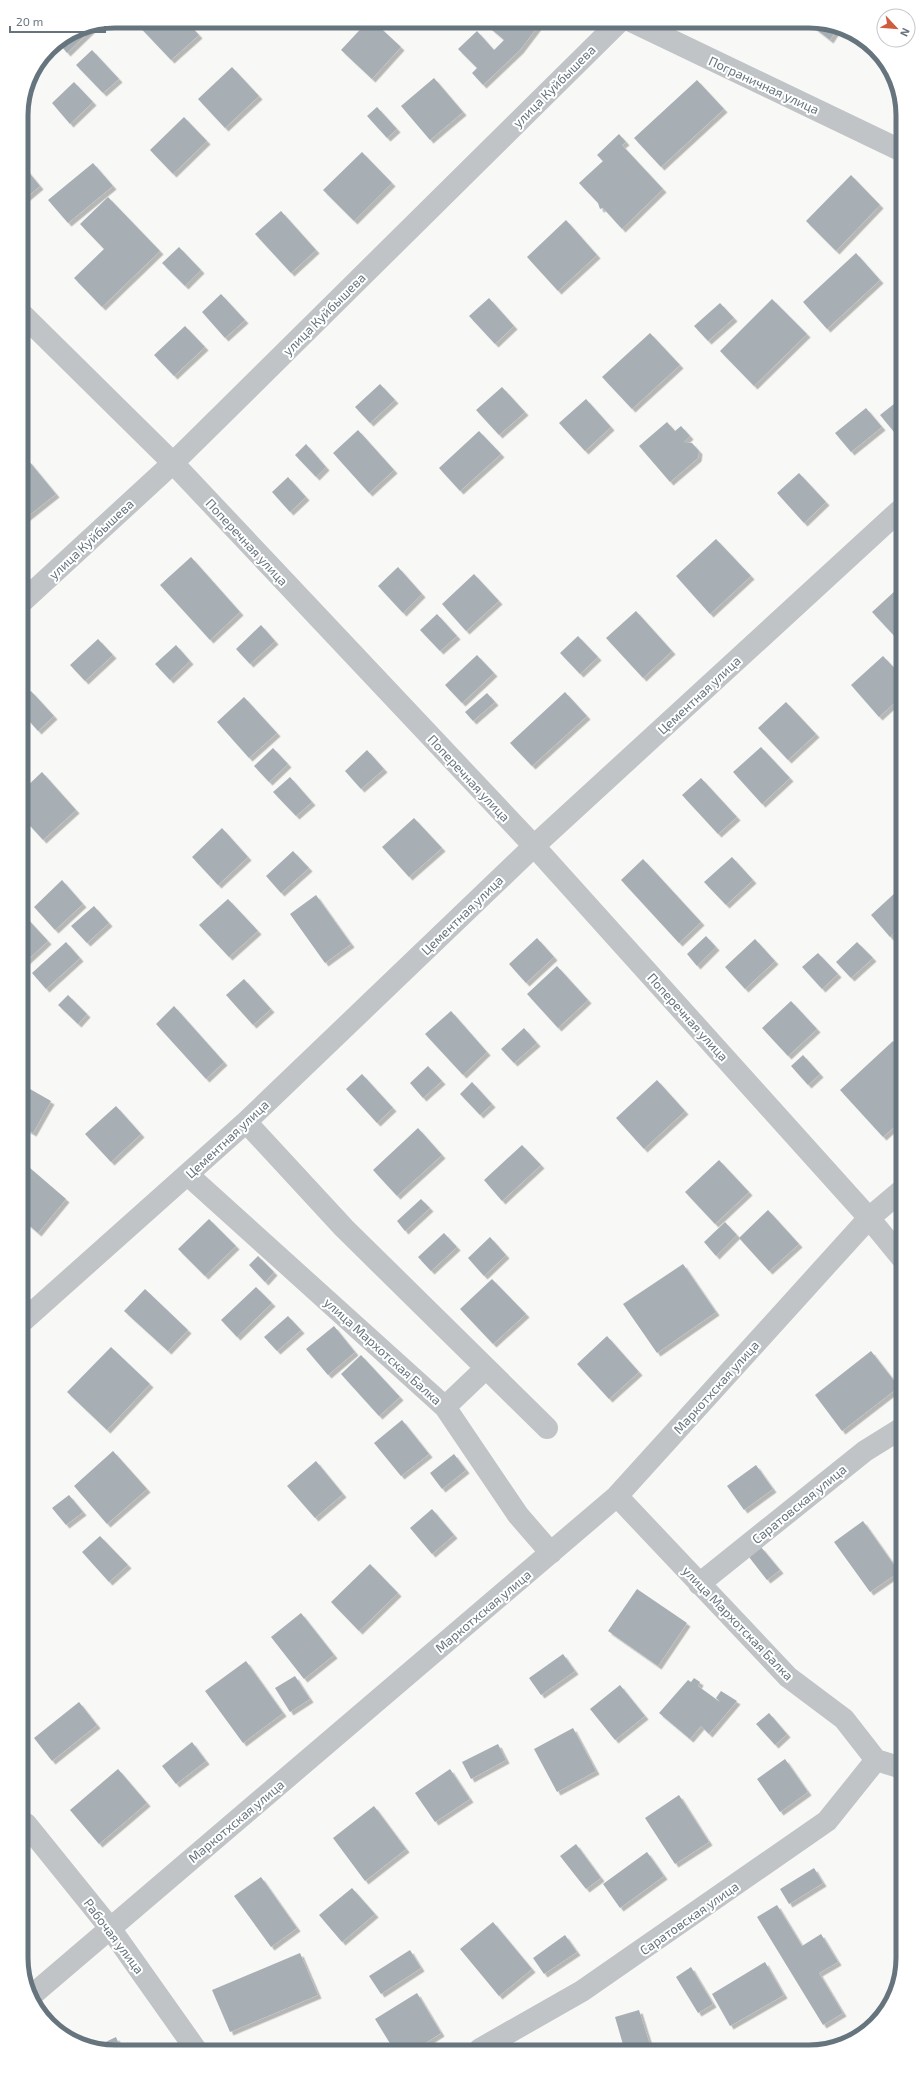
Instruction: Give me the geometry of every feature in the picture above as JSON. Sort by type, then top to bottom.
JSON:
[{"type":"street","name":"улица Куйбышева","points":[[28,596],[173,463],[613,28]]},
{"type":"street","name":"Пограничная улица","points":[[646,28],[896,148]]},
{"type":"street","name":"Поперечная улица","points":[[28,320],[173,463],[534,846],[869,1218],[896,1251]]},
{"type":"street","name":"Цементная улица","points":[[28,1316],[246,1122],[534,846],[896,514]]},
{"type":"street","points":[[246,1122],[344,1228],[546,1428]]},
{"type":"street","name":"улица Мархотская Балка","points":[[188,1174],[445,1407],[518,1515],[551,1553]]},
{"type":"street","name":"Маркотхская улица","points":[[35,1992],[617,1496],[869,1218],[896,1196]]},
{"type":"street","points":[[445,1407],[486,1368]]},
{"type":"street","name":"Саратовская улица","points":[[699,1584],[865,1451],[896,1432]]},
{"type":"street","name":"улица Мархотская Балка","points":[[617,1496],[788,1677],[844,1719],[876,1760]]},
{"type":"street","points":[[876,1760],[896,1766]]},
{"type":"street","name":"Саратовская улица","points":[[487,2045],[582,1991],[827,1821],[876,1760]]},
{"type":"street","name":"Рабочая улица","points":[[28,1826],[110,1928],[193,2045]]},
{"type":"building","points":[[141,28],[192,28],[199,35],[171,60]]},
{"type":"building","points":[[361,28],[381,28],[401,47],[372,79],[341,50]]},
{"type":"building","points":[[490,28],[537,28],[520,50],[483,85],[472,73],[477,68],[458,49],[477,31],[494,50],[504,40]]},
{"type":"building","points":[[814,28],[835,32],[830,40]]},
{"type":"building","points":[[88,33],[67,53],[62,47],[76,37]]},
{"type":"building","points":[[92,50],[119,79],[103,93],[76,65]]},
{"type":"building","points":[[232,67],[259,96],[225,128],[198,99]]},
{"type":"building","points":[[434,78],[463,112],[430,140],[401,106]]},
{"type":"building","points":[[697,80],[724,109],[661,167],[634,138]]},
{"type":"building","points":[[74,82],[93,102],[70,124],[52,103]]},
{"type":"building","points":[[377,107],[397,129],[387,138],[367,116]]},
{"type":"building","points":[[184,117],[207,141],[173,174],[150,150]]},
{"type":"building","points":[[619,134],[626,142],[622,145],[663,189],[622,229],[603,208],[600,209],[598,203],[579,183],[603,161],[597,155]]},
{"type":"building","points":[[362,152],[392,183],[354,221],[323,190]]},
{"type":"building","points":[[93,163],[113,186],[68,223],[48,200]]},
{"type":"building","points":[[28,171],[40,186],[28,196]]},
{"type":"building","points":[[851,175],[880,205],[836,251],[806,221]]},
{"type":"building","points":[[108,197],[160,251],[102,307],[74,278],[104,249],[80,224]]},
{"type":"building","points":[[281,211],[316,250],[291,273],[255,234]]},
{"type":"building","points":[[566,220],[597,255],[558,291],[527,257]]},
{"type":"building","points":[[179,247],[201,270],[185,286],[162,263]]},
{"type":"building","points":[[856,253],[880,280],[827,329],[803,302]]},
{"type":"building","points":[[221,294],[245,320],[225,338],[202,312]]},
{"type":"building","points":[[489,298],[514,326],[495,344],[469,316]]},
{"type":"building","points":[[772,299],[807,334],[754,386],[720,351]]},
{"type":"building","points":[[720,303],[734,318],[708,341],[694,326]]},
{"type":"building","points":[[185,326],[205,347],[174,376],[154,355]]},
{"type":"building","points":[[650,333],[680,365],[632,409],[602,377]]},
{"type":"building","points":[[380,384],[395,400],[370,423],[355,407]]},
{"type":"building","points":[[502,387],[525,412],[499,435],[476,410]]},
{"type":"building","points":[[586,399],[611,427],[585,451],[559,423]]},
{"type":"building","points":[[896,402],[896,434],[880,415]]},
{"type":"building","points":[[866,408],[882,427],[851,452],[835,433]]},
{"type":"building","points":[[667,422],[675,431],[681,426],[690,436],[684,442],[692,443],[699,451],[698,458],[670,482],[639,446]]},
{"type":"building","points":[[358,430],[394,470],[369,493],[333,453]]},
{"type":"building","points":[[479,431],[501,454],[460,491],[439,468]]},
{"type":"building","points":[[306,444],[326,467],[316,477],[295,455]]},
{"type":"building","points":[[28,460],[56,494],[28,516]]},
{"type":"building","points":[[799,473],[826,502],[804,523],[777,493]]},
{"type":"building","points":[[288,477],[306,497],[290,512],[272,492]]},
{"type":"building","points":[[716,539],[751,576],[710,614],[676,576]]},
{"type":"building","points":[[191,557],[240,612],[210,640],[160,585]]},
{"type":"building","points":[[398,567],[422,594],[403,613],[378,586]]},
{"type":"building","points":[[474,574],[499,601],[466,631],[442,604]]},
{"type":"building","points":[[896,590],[896,638],[872,612]]},
{"type":"building","points":[[636,611],[672,651],[643,678],[606,638]]},
{"type":"building","points":[[437,614],[457,636],[440,651],[420,630]]},
{"type":"building","points":[[261,625],[275,641],[250,664],[236,649]]},
{"type":"building","points":[[578,636],[598,657],[580,674],[560,653]]},
{"type":"building","points":[[98,639],[113,655],[85,681],[70,665]]},
{"type":"building","points":[[176,645],[190,661],[170,680],[155,664]]},
{"type":"building","points":[[477,655],[494,673],[462,703],[445,685]]},
{"type":"building","points":[[883,656],[896,670],[896,702],[879,717],[851,685]]},
{"type":"building","points":[[31,691],[54,716],[38,731],[28,720],[28,694]]},
{"type":"building","points":[[565,692],[587,716],[532,766],[510,743]]},
{"type":"building","points":[[487,693],[495,702],[473,721],[465,712]]},
{"type":"building","points":[[244,697],[277,733],[249,758],[217,722]]},
{"type":"building","points":[[786,702],[816,734],[788,760],[758,728]]},
{"type":"building","points":[[761,747],[790,778],[762,804],[733,772]]},
{"type":"building","points":[[273,748],[288,764],[269,782],[254,766]]},
{"type":"building","points":[[367,750],[384,769],[361,789],[345,771]]},
{"type":"building","points":[[42,772],[76,810],[43,840],[28,824],[28,785]]},
{"type":"building","points":[[290,777],[312,802],[296,816],[273,792]]},
{"type":"building","points":[[701,778],[737,817],[718,834],[682,795]]},
{"type":"building","points":[[414,818],[442,848],[409,877],[382,847]]},
{"type":"building","points":[[222,828],[248,857],[218,885],[192,857]]},
{"type":"building","points":[[293,851],[309,868],[281,893],[266,876]]},
{"type":"building","points":[[732,857],[753,880],[726,905],[704,882]]},
{"type":"building","points":[[643,859],[701,922],[679,943],[621,880]]},
{"type":"building","points":[[62,880],[83,904],[55,930],[34,907]]},
{"type":"building","points":[[896,892],[896,931],[890,937],[871,915]]},
{"type":"building","points":[[316,895],[351,944],[325,963],[290,914]]},
{"type":"building","points":[[228,899],[258,931],[229,957],[199,925]]},
{"type":"building","points":[[94,906],[109,923],[87,943],[71,926]]},
{"type":"building","points":[[28,919],[48,941],[28,959]]},
{"type":"building","points":[[706,936],[716,947],[697,966],[687,954]]},
{"type":"building","points":[[537,938],[554,957],[526,983],[509,964]]},
{"type":"building","points":[[755,939],[775,961],[745,989],[725,967]]},
{"type":"building","points":[[66,942],[80,958],[46,989],[32,973]]},
{"type":"building","points":[[857,942],[873,958],[851,978],[836,962]]},
{"type":"building","points":[[818,953],[838,974],[822,989],[802,967]]},
{"type":"building","points":[[557,966],[588,1000],[558,1028],[527,994]]},
{"type":"building","points":[[244,979],[271,1009],[253,1025],[226,995]]},
{"type":"building","points":[[68,995],[87,1014],[78,1024],[58,1005]]},
{"type":"building","points":[[791,1001],[817,1029],[788,1056],[762,1028]]},
{"type":"building","points":[[174,1006],[224,1062],[206,1079],[156,1024]]},
{"type":"building","points":[[451,1011],[487,1052],[463,1075],[425,1034]]},
{"type":"building","points":[[524,1028],[537,1043],[514,1063],[501,1049]]},
{"type":"building","points":[[893,1041],[896,1044],[896,1125],[883,1137],[840,1090]]},
{"type":"building","points":[[803,1055],[820,1074],[808,1085],[791,1066]]},
{"type":"building","points":[[428,1066],[442,1081],[423,1098],[410,1083]]},
{"type":"building","points":[[362,1074],[393,1108],[377,1123],[346,1089]]},
{"type":"building","points":[[657,1080],[685,1111],[644,1149],[616,1118]]},
{"type":"building","points":[[472,1082],[492,1104],[480,1115],[460,1094]]},
{"type":"building","points":[[30,1089],[51,1101],[33,1133],[28,1130],[28,1093]]},
{"type":"building","points":[[116,1106],[141,1134],[111,1162],[85,1134]]},
{"type":"building","points":[[418,1128],[442,1155],[397,1196],[373,1170]]},
{"type":"building","points":[[522,1145],[541,1165],[502,1201],[484,1180]]},
{"type":"building","points":[[719,1160],[749,1192],[715,1224],[685,1192]]},
{"type":"building","points":[[30,1168],[66,1199],[38,1233],[28,1224],[28,1170]]},
{"type":"building","points":[[421,1199],[430,1208],[405,1231],[397,1221]]},
{"type":"building","points":[[768,1210],[799,1244],[769,1271],[739,1238]]},
{"type":"building","points":[[209,1219],[236,1246],[205,1276],[178,1249]]},
{"type":"building","points":[[725,1222],[737,1235],[716,1256],[704,1242]]},
{"type":"building","points":[[444,1233],[457,1247],[431,1271],[418,1257]]},
{"type":"building","points":[[490,1237],[506,1255],[484,1276],[468,1258]]},
{"type":"building","points":[[258,1256],[274,1272],[265,1282],[249,1265]]},
{"type":"building","points":[[683,1264],[716,1312],[657,1353],[623,1304]]},
{"type":"building","points":[[492,1279],[526,1314],[493,1344],[460,1309]]},
{"type":"building","points":[[256,1287],[272,1303],[237,1337],[221,1320]]},
{"type":"building","points":[[145,1289],[188,1330],[168,1351],[124,1311]]},
{"type":"building","points":[[288,1316],[301,1330],[277,1351],[264,1337]]},
{"type":"building","points":[[334,1326],[355,1352],[328,1375],[306,1349]]},
{"type":"building","points":[[607,1336],[639,1372],[609,1399],[577,1364]]},
{"type":"building","points":[[111,1347],[150,1384],[107,1430],[67,1392]]},
{"type":"building","points":[[871,1351],[896,1383],[896,1389],[842,1431],[815,1395]]},
{"type":"building","points":[[361,1355],[400,1397],[379,1416],[341,1374]]},
{"type":"building","points":[[402,1420],[429,1454],[401,1476],[374,1443]]},
{"type":"building","points":[[113,1451],[147,1489],[107,1524],[74,1486]]},
{"type":"building","points":[[454,1454],[466,1470],[442,1489],[430,1473]]},
{"type":"building","points":[[316,1461],[343,1494],[315,1518],[287,1486]]},
{"type":"building","points":[[756,1465],[773,1489],[744,1510],[727,1486]]},
{"type":"building","points":[[69,1495],[83,1512],[66,1525],[52,1508]]},
{"type":"building","points":[[432,1509],[454,1535],[432,1554],[410,1528]]},
{"type":"building","points":[[863,1521],[896,1568],[896,1574],[870,1592],[834,1542]]},
{"type":"building","points":[[100,1536],[128,1565],[109,1582],[82,1552]]},
{"type":"building","points":[[761,1547],[780,1570],[767,1580],[749,1557]]},
{"type":"building","points":[[370,1564],[398,1593],[359,1631],[331,1602]]},
{"type":"building","points":[[637,1589],[687,1623],[658,1666],[608,1631]]},
{"type":"building","points":[[301,1613],[334,1655],[304,1679],[271,1637]]},
{"type":"building","points":[[563,1654],[575,1671],[541,1695],[529,1678]]},
{"type":"building","points":[[246,1661],[283,1713],[243,1743],[205,1691]]},
{"type":"building","points":[[295,1676],[310,1699],[290,1712],[275,1688]]},
{"type":"building","points":[[694,1678],[700,1682],[698,1686],[720,1702],[716,1698],[721,1691],[737,1701],[709,1734],[701,1726],[690,1739],[659,1713],[688,1680],[691,1682]]},
{"type":"building","points":[[620,1685],[645,1716],[615,1740],[590,1709]]},
{"type":"building","points":[[79,1702],[97,1725],[52,1761],[34,1738]]},
{"type":"building","points":[[769,1713],[787,1734],[775,1745],[756,1724]]},
{"type":"building","points":[[573,1728],[596,1771],[557,1792],[534,1749]]},
{"type":"building","points":[[192,1742],[206,1761],[176,1784],[162,1766]]},
{"type":"building","points":[[498,1744],[506,1760],[471,1779],[462,1762]]},
{"type":"building","points":[[785,1759],[808,1792],[780,1812],[757,1779]]},
{"type":"building","points":[[118,1769],[147,1803],[99,1844],[70,1810]]},
{"type":"building","points":[[450,1769],[470,1799],[435,1822],[415,1793]]},
{"type":"building","points":[[679,1795],[709,1842],[675,1864],[645,1818]]},
{"type":"building","points":[[374,1806],[406,1849],[365,1881],[333,1838]]},
{"type":"building","points":[[576,1844],[601,1878],[586,1889],[560,1856]]},
{"type":"building","points":[[647,1852],[664,1876],[620,1908],[603,1884]]},
{"type":"building","points":[[814,1868],[823,1883],[789,1904],[780,1889]]},
{"type":"building","points":[[261,1877],[297,1928],[271,1947],[234,1896]]},
{"type":"building","points":[[352,1888],[375,1914],[342,1942],[319,1915]]},
{"type":"building","points":[[777,1905],[802,1946],[821,1934],[838,1962],[819,1973],[843,2013],[823,2025],[757,1917]]},
{"type":"building","points":[[493,1922],[532,1969],[499,1996],[460,1949]]},
{"type":"building","points":[[565,1935],[577,1952],[544,1974],[533,1958]]},
{"type":"building","points":[[410,1950],[421,1968],[381,1994],[369,1976]]},
{"type":"building","points":[[300,1953],[318,1995],[230,2032],[212,1990]]},
{"type":"building","points":[[765,1962],[784,1995],[730,2026],[712,1994]]},
{"type":"building","points":[[691,1967],[713,2004],[698,2013],[676,1977]]},
{"type":"building","points":[[417,1993],[441,2033],[423,2045],[391,2045],[375,2019]]},
{"type":"building","points":[[639,2010],[650,2045],[623,2045],[615,2017]]},
{"type":"building","points":[[116,2037],[119,2045],[109,2045],[102,2044]]}]
